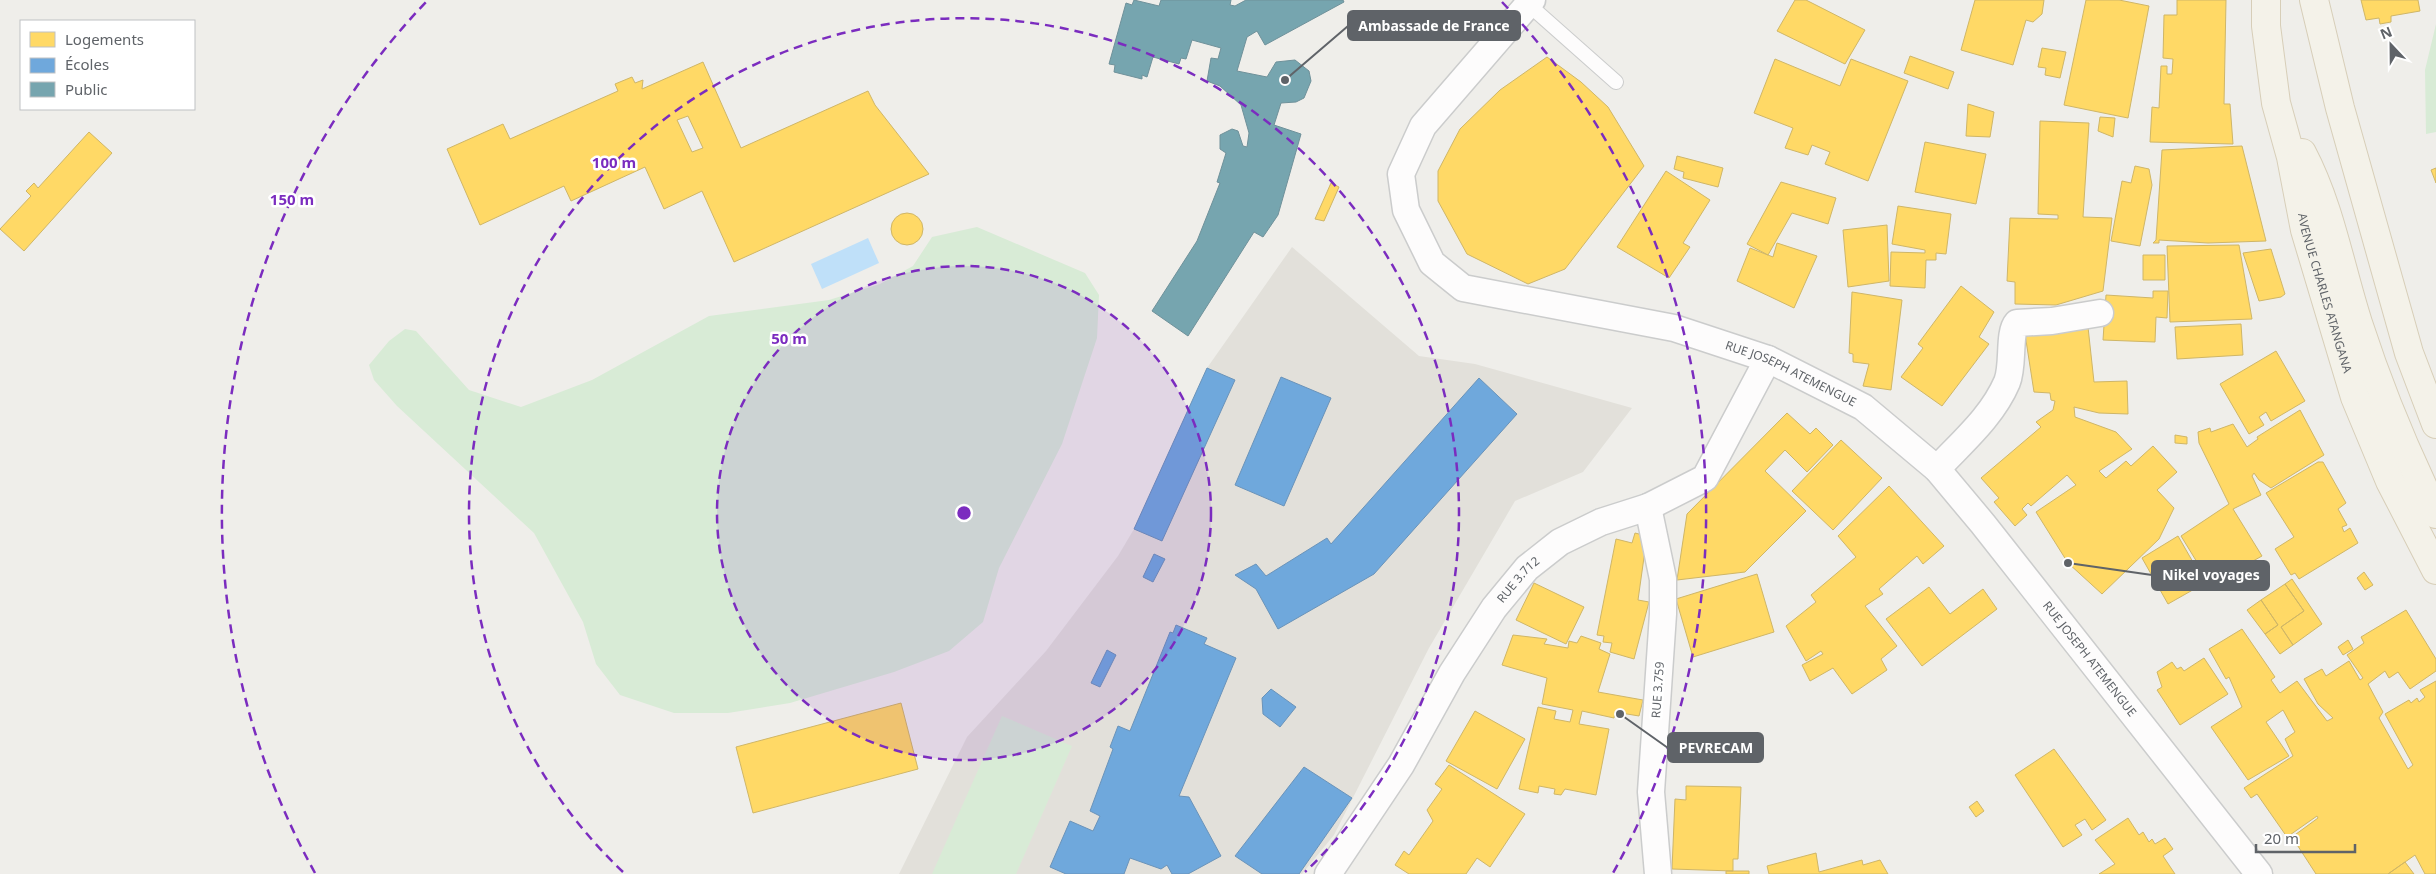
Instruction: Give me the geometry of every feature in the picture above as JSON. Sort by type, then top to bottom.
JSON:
[{"type":"main road","name":"AVENUE CHARLES ATANGANA","points":[[2266,0],[2266,26],[2276,102],[2291,157],[2305,230],[2355,397],[2390,481],[2436,570]]},
{"type":"main road","points":[[2314,0],[2340,108],[2409,353],[2433,411]]},
{"type":"main road","points":[[2276,102],[2308,166],[2327,216],[2358,324],[2410,461],[2436,514]]},
{"type":"street","name":"RUE JOSEPH ATEMENGUE","points":[[1530,2],[1423,126],[1401,174],[1406,210],[1432,263],[1463,288],[1674,328],[1768,359],[1863,407],[1937,469],[1983,524],[2259,874]]},
{"type":"street","points":[[1937,469],[1997,402],[2011,368],[2012,334],[2017,323],[2052,321],[2100,313]]},
{"type":"street","name":"RUE 3.712","points":[[1328,874],[1401,765],[1452,673],[1494,608],[1526,568],[1560,542],[1601,522],[1648,507],[1705,478],[1768,359]]},
{"type":"street","name":"RUE 3.759","points":[[1648,507],[1663,579],[1663,614],[1651,792],[1658,874]]},
{"type":"lane","points":[[1530,2],[1616,82]]},
{"type":"shaded area","points":[[1292,247],[1419,356],[1475,364],[1632,408],[1583,472],[1515,501],[1429,648],[1334,835],[1302,874],[899,874],[967,737],[1046,651],[1118,556],[1134,529],[1207,368]]},
{"type":"green space","points":[[2436,24],[2436,132],[2426,134],[2425,70]]},
{"type":"green space","points":[[977,227],[1085,273],[1099,295],[1097,338],[1062,444],[999,568],[983,622],[949,651],[894,672],[790,703],[728,713],[674,713],[620,695],[596,664],[583,622],[534,533],[397,406],[374,380],[369,365],[389,341],[405,329],[416,331],[469,390],[521,407],[592,380],[709,316],[829,300],[880,284],[913,266],[932,237]]},
{"type":"green space","points":[[1002,716],[1072,746],[1016,874],[932,874]]},
{"type":"water","points":[[868,238],[879,263],[822,289],[811,264]]},
{"type":"building: Logements","points":[[1795,0],[1806,0],[1865,30],[1845,64],[1777,31]]},
{"type":"building: Logements","points":[[1975,0],[2044,0],[2042,14],[2033,22],[2026,20],[2013,65],[1961,50]]},
{"type":"building: Logements","points":[[2086,0],[2119,0],[2149,6],[2128,118],[2064,105]]},
{"type":"building: Logements","points":[[2177,0],[2226,0],[2224,104],[2230,104],[2233,144],[2150,142],[2152,107],[2159,108],[2161,66],[2167,66],[2167,74],[2172,74],[2173,59],[2163,58],[2164,15],[2177,15]]},
{"type":"building: Logements","points":[[2361,0],[2418,0],[2420,11],[2391,16],[2391,22],[2380,24],[2379,18],[2366,20]]},
{"type":"building: Logements","points":[[2042,48],[2066,52],[2060,78],[2045,75],[2046,68],[2038,67]]},
{"type":"building: Logements","points":[[1910,56],[1954,72],[1948,89],[1904,73]]},
{"type":"building: Logements","points":[[1547,57],[1581,82],[1608,107],[1644,166],[1565,269],[1528,284],[1467,254],[1438,201],[1438,171],[1460,129],[1500,90]]},
{"type":"building: Logements","points":[[1775,59],[1840,86],[1851,59],[1908,81],[1868,181],[1825,164],[1830,152],[1812,145],[1808,155],[1785,148],[1793,128],[1754,113]]},
{"type":"building: Logements","points":[[703,62],[741,148],[868,91],[875,105],[929,174],[734,262],[702,191],[664,209],[645,167],[571,201],[564,186],[480,225],[447,149],[503,124],[510,139],[618,91],[615,84],[632,77],[635,83],[643,80],[642,89]],"holes":[[[688,116],[703,148],[692,152],[677,120]]]},
{"type":"building: Logements","points":[[1968,104],[1994,112],[1990,137],[1966,136]]},
{"type":"building: Logements","points":[[2100,117],[2115,118],[2113,137],[2098,131]]},
{"type":"building: Logements","points":[[2040,121],[2089,123],[2083,217],[2112,218],[2103,291],[2056,305],[2015,304],[2015,282],[2007,281],[2010,218],[2058,219],[2058,215],[2038,214]]},
{"type":"building: Logements","points":[[89,132],[112,153],[24,251],[0,229],[31,196],[26,191],[34,183],[38,188]]},
{"type":"building: Logements","points":[[1925,142],[1986,154],[1976,204],[1915,192]]},
{"type":"building: Logements","points":[[2242,146],[2266,241],[2208,243],[2159,240],[2159,243],[2153,243],[2156,240],[2162,150]]},
{"type":"building: Logements","points":[[1677,156],[1723,168],[1718,187],[1683,178],[1684,172],[1674,169]]},
{"type":"building: Logements","points":[[2135,166],[2149,169],[2152,185],[2140,246],[2111,241],[2122,181],[2131,183]]},
{"type":"building: Logements","points":[[2436,168],[2436,183],[2431,170]]},
{"type":"building: Logements","points":[[1666,171],[1710,200],[1683,243],[1690,247],[1669,278],[1617,247]]},
{"type":"building: Logements","points":[[1781,182],[1836,198],[1828,224],[1792,213],[1768,255],[1747,244]]},
{"type":"building: Logements","points":[[1331,183],[1339,187],[1324,221],[1315,219]]},
{"type":"building: Logements","points":[[1898,206],[1951,214],[1946,254],[1936,253],[1936,260],[1926,260],[1925,288],[1890,286],[1891,252],[1925,253],[1925,250],[1892,244]]},
{"type":"building: Logements","points":[[907,213],[913,214],[918,218],[922,223],[922,235],[918,240],[913,244],[907,245],[901,244],[896,240],[892,235],[891,229],[892,223],[896,218],[901,214]]},
{"type":"building: Logements","points":[[1887,225],[1889,281],[1848,287],[1843,230]]},
{"type":"building: Logements","points":[[1777,243],[1817,256],[1794,308],[1737,281],[1750,248],[1773,257]]},
{"type":"building: Logements","points":[[2239,245],[2252,319],[2170,322],[2167,246]]},
{"type":"building: Logements","points":[[2271,249],[2285,294],[2281,297],[2259,301],[2243,253]]},
{"type":"building: Logements","points":[[2143,255],[2165,255],[2165,280],[2143,280]]},
{"type":"building: Logements","points":[[1961,286],[1994,312],[1979,337],[1989,344],[1942,406],[1901,377],[1923,348],[1918,344]]},
{"type":"building: Logements","points":[[2153,291],[2168,291],[2167,318],[2156,317],[2155,342],[2103,340],[2106,295],[2153,298]]},
{"type":"building: Logements","points":[[1852,292],[1902,300],[1891,390],[1863,386],[1869,364],[1853,362],[1853,354],[1849,353]]},
{"type":"building: Logements","points":[[2241,324],[2243,355],[2177,359],[2175,327]]},
{"type":"building: Logements","points":[[2088,327],[2094,382],[2127,381],[2128,414],[2099,413],[2074,407],[2075,417],[2116,432],[2132,449],[2099,471],[2106,478],[2126,461],[2131,466],[2153,446],[2177,472],[2157,490],[2174,508],[2159,539],[2102,594],[2068,563],[2036,512],[2076,485],[2067,475],[2031,506],[2028,503],[2022,509],[2027,515],[2015,526],[1994,502],[1999,498],[1981,478],[2041,427],[2036,422],[2053,410],[2055,401],[2051,400],[2050,393],[2034,392],[2025,334]]},
{"type":"building: Logements","points":[[2276,351],[2305,401],[2271,421],[2266,412],[2259,417],[2264,425],[2249,434],[2220,384]]},
{"type":"building: Logements","points":[[2300,410],[2324,455],[2271,488],[2259,480],[2254,473],[2252,476],[2261,495],[2233,509],[2262,556],[2226,576],[2227,579],[2211,585],[2181,536],[2229,504],[2199,443],[2198,432],[2210,428],[2211,432],[2233,424],[2247,447],[2258,439],[2257,437]]},
{"type":"building: Logements","points":[[1787,413],[1810,434],[1816,428],[1833,445],[1807,472],[1785,450],[1765,471],[1806,511],[1745,572],[1677,580],[1687,514]]},
{"type":"building: Logements","points":[[2175,435],[2187,437],[2187,444],[2175,443]]},
{"type":"building: Logements","points":[[1841,440],[1882,478],[1833,530],[1792,491]]},
{"type":"building: Logements","points":[[2318,462],[2323,462],[2346,503],[2338,509],[2347,525],[2342,527],[2344,532],[2350,528],[2358,543],[2299,579],[2295,573],[2291,575],[2275,549],[2294,537],[2266,493]]},
{"type":"building: Logements","points":[[1889,486],[1944,546],[1923,564],[1917,556],[1879,589],[1883,594],[1865,606],[1897,646],[1881,659],[1887,670],[1852,694],[1833,668],[1810,681],[1802,665],[1823,654],[1821,651],[1806,661],[1786,626],[1816,602],[1811,595],[1856,557],[1838,536]]},
{"type":"building: Logements","points":[[1635,533],[1647,536],[1638,600],[1649,602],[1634,659],[1610,652],[1612,643],[1603,642],[1604,636],[1597,635],[1616,539],[1632,543]]},
{"type":"building: Logements","points":[[2178,536],[2205,583],[2168,604],[2142,558]]},
{"type":"building: Logements","points":[[2364,572],[2373,585],[2365,590],[2357,578]]},
{"type":"building: Logements","points":[[1757,574],[1774,632],[1693,657],[1676,599]]},
{"type":"building: Logements","points":[[2292,579],[2322,624],[2293,645],[2281,627],[2304,611],[2285,584]]},
{"type":"building: Logements","points":[[1534,583],[1584,607],[1566,644],[1516,620]]},
{"type":"building: Logements","points":[[2285,584],[2304,611],[2281,627],[2293,645],[2280,654],[2265,634],[2278,625],[2261,600]]},
{"type":"building: Logements","points":[[1929,587],[1950,614],[1983,589],[1997,609],[1922,666],[1886,619]]},
{"type":"building: Logements","points":[[2261,600],[2278,625],[2265,634],[2247,610]]},
{"type":"building: Logements","points":[[2406,610],[2436,659],[2436,671],[2410,689],[2398,672],[2389,678],[2385,671],[2368,684],[2383,712],[2379,718],[2408,769],[2413,765],[2385,714],[2409,700],[2411,703],[2417,698],[2419,702],[2425,697],[2420,690],[2436,681],[2436,874],[2425,874],[2415,855],[2388,874],[2316,874],[2292,837],[2318,818],[2317,816],[2287,837],[2257,794],[2251,798],[2244,788],[2293,756],[2285,739],[2295,732],[2283,710],[2266,722],[2289,756],[2248,780],[2211,727],[2242,707],[2229,677],[2226,679],[2209,649],[2242,629],[2275,677],[2271,680],[2280,693],[2297,681],[2327,721],[2333,718],[2318,704],[2304,679],[2322,669],[2326,676],[2349,661],[2360,680],[2363,678],[2347,655],[2364,643],[2361,637]]},
{"type":"building: Logements","points":[[1513,635],[1547,639],[1544,644],[1568,648],[1569,641],[1577,643],[1581,636],[1601,643],[1599,649],[1610,654],[1598,692],[1643,700],[1639,716],[1615,712],[1614,718],[1582,711],[1579,724],[1609,729],[1596,795],[1565,789],[1561,795],[1554,794],[1555,789],[1539,786],[1538,793],[1519,789],[1538,707],[1556,711],[1554,719],[1570,722],[1573,710],[1542,704],[1547,678],[1502,665]]},
{"type":"building: Logements","points":[[2348,640],[2353,649],[2343,655],[2338,647]]},
{"type":"building: Logements","points":[[2204,658],[2228,694],[2180,725],[2157,690],[2162,687],[2157,672],[2172,662],[2177,669],[2181,667],[2184,671]]},
{"type":"building: Logements","points":[[901,703],[918,769],[753,813],[736,747]]},
{"type":"building: Logements","points":[[1475,711],[1525,739],[1497,789],[1446,761]]},
{"type":"building: Logements","points":[[2054,749],[2106,820],[2092,830],[2085,819],[2075,825],[2082,835],[2063,847],[2015,775]]},
{"type":"building: Logements","points":[[1449,765],[1525,814],[1490,867],[1477,858],[1466,874],[1409,874],[1395,865],[1404,851],[1409,855],[1433,821],[1427,810],[1442,789],[1435,784]]},
{"type":"building: Logements","points":[[1686,786],[1741,787],[1738,859],[1733,859],[1733,871],[1672,869],[1675,799],[1686,800]]},
{"type":"building: Logements","points":[[1977,801],[1984,811],[1976,817],[1969,807]]},
{"type":"building: Logements","points":[[2128,818],[2139,835],[2143,832],[2149,842],[2152,839],[2155,844],[2165,838],[2173,849],[2163,856],[2175,874],[2099,874],[2115,864],[2095,840]]},
{"type":"building: Logements","points":[[1816,853],[1819,872],[1862,860],[1863,865],[1880,860],[1888,874],[1769,874],[1767,866]]},
{"type":"building: Logements","points":[[2405,862],[2414,874],[2388,874]]},
{"type":"building: Logements","points":[[1726,871],[1749,871],[1749,874],[1726,874]]},
{"type":"building: Écoles","points":[[1207,368],[1235,380],[1162,541],[1134,529]]},
{"type":"building: Écoles","points":[[1281,377],[1331,398],[1284,506],[1235,485]]},
{"type":"building: Écoles","points":[[1479,378],[1517,414],[1374,574],[1278,629],[1256,589],[1235,575],[1256,564],[1266,576],[1327,538],[1331,544]]},
{"type":"building: Écoles","points":[[1154,554],[1165,559],[1153,582],[1143,577]]},
{"type":"building: Écoles","points":[[1176,625],[1207,638],[1204,644],[1236,658],[1179,796],[1189,797],[1221,856],[1188,874],[1172,874],[1167,865],[1161,869],[1130,858],[1124,874],[1066,874],[1050,867],[1070,821],[1093,831],[1100,816],[1090,811],[1113,749],[1110,747],[1118,726],[1130,731],[1170,632],[1173,633]]},
{"type":"building: Écoles","points":[[1107,650],[1116,655],[1100,687],[1091,683]]},
{"type":"building: Écoles","points":[[1271,689],[1296,707],[1280,727],[1263,714],[1262,698]]},
{"type":"building: Écoles","points":[[1304,767],[1352,798],[1299,874],[1262,874],[1235,856]]},
{"type":"building: Public","points":[[1134,0],[1159,6],[1161,0],[1231,0],[1230,5],[1235,6],[1246,0],[1343,0],[1344,2],[1265,45],[1257,31],[1247,37],[1237,71],[1267,77],[1276,62],[1295,60],[1309,71],[1311,81],[1304,98],[1296,102],[1281,103],[1274,125],[1301,134],[1278,215],[1263,237],[1254,232],[1188,336],[1152,311],[1197,241],[1220,183],[1217,182],[1226,153],[1220,149],[1220,135],[1232,129],[1238,131],[1243,146],[1247,147],[1249,133],[1241,105],[1220,86],[1207,81],[1211,58],[1218,59],[1221,48],[1192,40],[1186,59],[1181,58],[1179,64],[1153,57],[1147,77],[1142,75],[1142,79],[1114,72],[1115,65],[1109,64],[1126,3],[1132,5]]},
{"type":"place","name":"Ambassade de France","points":[[1285,80]]},
{"type":"place","name":"Nikel voyages","points":[[2068,563]]},
{"type":"place","name":"PEVRECAM","points":[[1620,714]]}]
